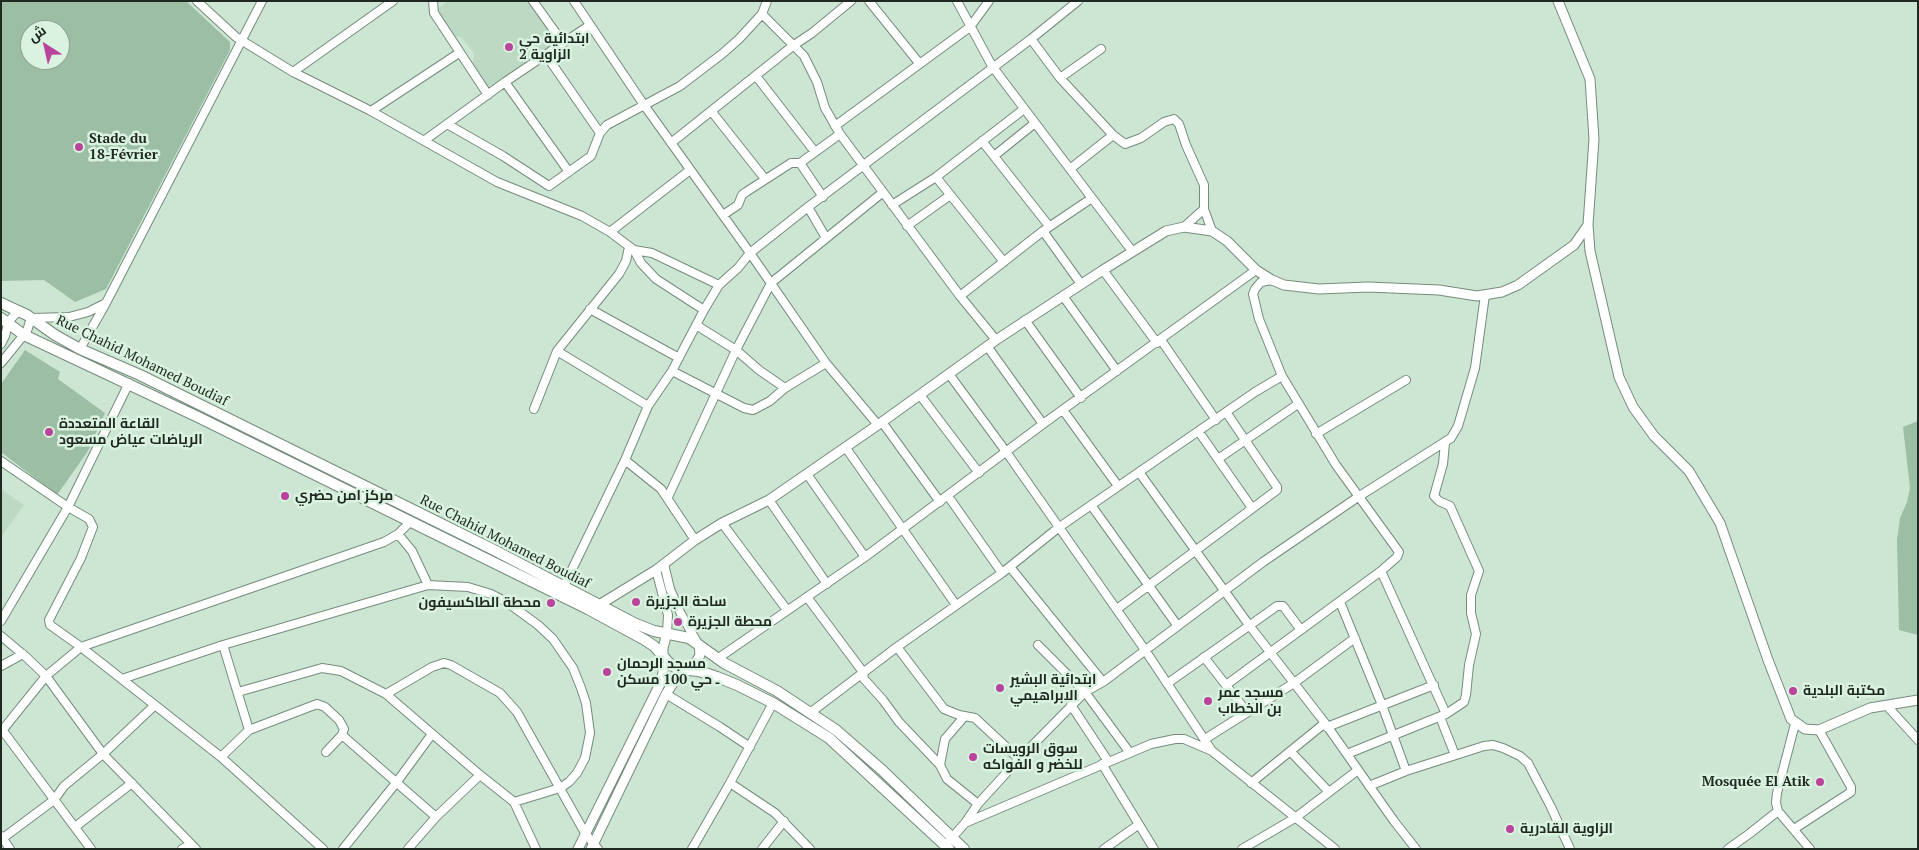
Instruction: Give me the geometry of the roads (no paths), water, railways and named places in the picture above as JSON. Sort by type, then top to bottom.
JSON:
[{"type":"main road","name":"Rue Chahid Mohamed Boudiaf","points":[[1,303],[31,318],[55,336],[80,349],[140,375],[564,586],[636,624],[682,636],[699,645],[717,659],[777,691],[811,717],[848,740],[882,770],[947,845]]},
{"type":"main road","name":"Rue Chahid Mohamed Boudiaf","points":[[4,321],[24,334],[129,383],[624,628],[650,642],[674,667],[717,677],[773,703],[811,717],[829,738],[947,845],[964,849]]},
{"type":"main road","points":[[874,778],[882,770]]},
{"type":"street","points":[[197,1],[240,40],[293,72],[425,140],[497,182],[582,216],[610,232],[632,248],[652,253],[719,285]]},
{"type":"street","points":[[80,349],[106,303],[240,40],[262,1]]},
{"type":"street","points":[[293,72],[393,1]]},
{"type":"street","points":[[432,1],[434,13],[488,95]]},
{"type":"street","points":[[534,1],[563,43]]},
{"type":"street","points":[[574,1],[644,105],[826,363],[880,424],[940,502]]},
{"type":"street","points":[[549,186],[591,156],[600,133],[607,125],[680,86],[722,54],[762,14],[766,1]]},
{"type":"street","points":[[671,143],[712,112],[794,44],[812,33],[851,1]]},
{"type":"street","points":[[869,1],[919,63]]},
{"type":"street","points":[[957,1],[992,66],[1132,251]]},
{"type":"street","points":[[835,126],[970,27],[989,1]]},
{"type":"street","points":[[564,586],[625,460],[648,406],[672,371],[719,285],[738,268],[750,253],[808,206],[823,197],[1078,1]]},
{"type":"street","points":[[1558,1],[1590,79],[1594,139],[1588,225],[1590,252],[1605,320],[1625,391],[1633,407],[1654,436],[1689,471],[1720,523],[1787,711],[1796,724],[1805,729],[1819,730],[1870,708],[1918,700]]},
{"type":"street","points":[[762,14],[794,44],[810,66],[822,100],[840,134],[882,193],[996,340]]},
{"type":"street","points":[[425,140],[505,82],[590,25]]},
{"type":"street","points":[[1031,38],[1060,78],[1113,135],[1125,144],[1140,138],[1164,122],[1174,119],[1179,124],[1186,145],[1203,180],[1205,192],[1204,209],[1212,231]]},
{"type":"street","points":[[1060,78],[1101,49]]},
{"type":"street","points":[[371,111],[459,53]]},
{"type":"street","points":[[546,55],[600,133]]},
{"type":"street","points":[[756,76],[815,152]]},
{"type":"street","points":[[505,82],[569,172]]},
{"type":"street","points":[[892,205],[936,177],[1024,109]]},
{"type":"street","points":[[712,112],[764,179]]},
{"type":"street","points":[[994,156],[1035,123]]},
{"type":"street","points":[[447,124],[503,156],[549,186]]},
{"type":"street","points":[[723,215],[738,205],[742,195],[764,179],[791,163],[800,164],[840,134]]},
{"type":"street","points":[[1070,169],[1113,135]]},
{"type":"street","points":[[982,141],[1046,229],[1081,284]]},
{"type":"street","points":[[800,164],[823,197]]},
{"type":"street","points":[[610,232],[690,170]]},
{"type":"street","points":[[936,177],[949,196],[1004,262]]},
{"type":"street","points":[[549,186],[550,203]]},
{"type":"street","points":[[668,498],[736,350],[771,283],[882,193]]},
{"type":"street","points":[[907,226],[949,196]]},
{"type":"street","points":[[960,296],[1046,229],[1092,198]]},
{"type":"street","points":[[808,206],[826,238]]},
{"type":"street","points":[[599,605],[660,567],[722,523],[770,500],[1025,320],[1132,251],[1166,231],[1184,226],[1204,209]]},
{"type":"street","points":[[1184,226],[1212,231],[1227,241],[1256,270],[1284,285],[1305,289],[1368,287],[1439,290],[1477,296],[1502,292],[1518,285],[1574,245],[1588,225]]},
{"type":"street","points":[[1574,245],[1590,252]]},
{"type":"street","points":[[534,409],[557,351],[623,268],[632,248]]},
{"type":"street","points":[[632,248],[641,263],[656,279],[704,310]]},
{"type":"street","points":[[1103,270],[1159,341],[1216,420]]},
{"type":"street","points":[[717,659],[865,557],[1007,453],[1043,424],[1256,270]]},
{"type":"street","points":[[1226,685],[1381,571],[1396,557],[1398,550],[1358,497],[1316,434],[1282,376],[1259,319],[1253,294],[1261,282],[1272,280]]},
{"type":"street","points":[[947,845],[978,804],[1084,692],[1103,682],[1262,562],[1358,497],[1445,443],[1455,434],[1475,368],[1484,295]]},
{"type":"street","points":[[1063,296],[1117,371]]},
{"type":"street","points":[[1,363],[29,328],[31,318],[69,317],[88,312],[106,303]]},
{"type":"street","points":[[590,309],[678,358]]},
{"type":"street","points":[[1,344],[5,336],[4,321],[18,311]]},
{"type":"street","points":[[1025,320],[1081,398]]},
{"type":"street","points":[[696,325],[736,350],[759,370],[785,388]]},
{"type":"street","points":[[987,346],[1043,424]]},
{"type":"street","points":[[557,351],[648,406]]},
{"type":"street","points":[[672,371],[744,408],[753,410],[770,401],[785,388],[826,363]]},
{"type":"street","points":[[949,374],[1117,609],[1212,751]]},
{"type":"street","points":[[811,717],[863,672],[1002,573],[1058,528],[1226,412],[1282,376]]},
{"type":"street","points":[[1316,434],[1406,380]]},
{"type":"street","points":[[1,622],[68,507],[129,383]]},
{"type":"street","points":[[920,395],[979,473]]},
{"type":"street","points":[[1218,459],[1298,404]]},
{"type":"street","points":[[1063,410],[1118,486]]},
{"type":"street","points":[[1117,609],[1278,488],[1226,412]]},
{"type":"street","points":[[1199,432],[1252,508]]},
{"type":"street","points":[[1347,754],[1443,715],[1464,702],[1469,665],[1476,634],[1471,612],[1471,595],[1478,571],[1453,512],[1448,504],[1439,501],[1434,496],[1443,464],[1445,443]]},
{"type":"street","points":[[846,448],[956,605]]},
{"type":"street","points":[[1,460],[68,507],[89,519],[94,528],[81,558],[48,621],[52,627],[81,647],[221,757],[323,849]]},
{"type":"street","points":[[625,460],[668,498],[696,540]]},
{"type":"street","points":[[1139,472],[1249,625],[1326,725],[1416,849]]},
{"type":"street","points":[[807,474],[865,557]]},
{"type":"street","points":[[948,496],[1002,573]]},
{"type":"street","points":[[770,500],[827,584]]},
{"type":"street","points":[[1091,505],[1177,625]]},
{"type":"street","points":[[91,849],[2,731],[46,676],[81,647],[384,542],[398,534],[410,522]]},
{"type":"street","points":[[722,523],[786,610]]},
{"type":"street","points":[[398,534],[412,552],[428,585]]},
{"type":"street","points":[[578,849],[584,833],[662,678],[668,615],[660,567]]},
{"type":"street","points":[[386,694],[440,663],[451,665],[494,688],[506,697],[517,712],[584,833],[594,847],[666,694],[675,680],[687,671],[700,655],[699,645],[681,614],[660,567]]},
{"type":"street","points":[[1010,567],[1103,682]]},
{"type":"street","points":[[1381,571],[1434,685],[1455,756]]},
{"type":"street","points":[[122,679],[223,645],[428,585],[468,587],[491,594],[538,625],[565,655],[573,668],[584,696],[589,720],[590,733],[585,758],[569,782],[560,788],[514,802]]},
{"type":"street","points":[[807,597],[863,672],[864,679],[899,722],[940,765],[947,779],[978,804]]},
{"type":"street","points":[[1340,602],[1382,705],[1406,772]]},
{"type":"street","points":[[1168,683],[1280,605],[1283,606],[1301,630]]},
{"type":"street","points":[[1,636],[46,676],[103,754],[194,846]]},
{"type":"street","points":[[1205,740],[1294,683],[1355,638]]},
{"type":"street","points":[[223,645],[249,730]]},
{"type":"street","points":[[1038,645],[1084,692],[1130,753]]},
{"type":"street","points":[[897,647],[944,709],[964,717],[975,718],[1019,759]]},
{"type":"street","points":[[1,666],[23,654]]},
{"type":"street","points":[[1204,657],[1247,712]]},
{"type":"street","points":[[238,692],[322,668],[329,668],[341,671],[386,694],[514,802],[536,849]]},
{"type":"street","points":[[1251,783],[1326,725],[1434,685]]},
{"type":"street","points":[[666,694],[750,747]]},
{"type":"street","points":[[692,849],[773,703]]},
{"type":"street","points":[[221,757],[249,730],[317,704],[326,707],[343,726],[342,735],[326,752]]},
{"type":"street","points":[[10,849],[2,837],[54,800],[64,786],[103,754],[155,705]]},
{"type":"street","points":[[1071,705],[1154,849]]},
{"type":"street","points":[[1888,706],[1918,740]]},
{"type":"street","points":[[645,712],[655,717]]},
{"type":"street","points":[[940,765],[944,740],[964,717]]},
{"type":"street","points":[[1796,724],[1777,793],[1778,811],[1810,849]]},
{"type":"street","points":[[1794,829],[1851,792],[1851,787],[1819,730]]},
{"type":"street","points":[[343,849],[396,783],[432,734]]},
{"type":"street","points":[[342,735],[436,817]]},
{"type":"street","points":[[965,823],[1151,744],[1175,739],[1191,742],[1212,751],[1335,849]]},
{"type":"street","points":[[1369,786],[1484,746],[1494,745],[1525,759],[1551,807],[1570,849]]},
{"type":"street","points":[[1291,752],[1329,792]]},
{"type":"street","points":[[1242,849],[1295,818],[1358,770]]},
{"type":"street","points":[[409,848],[436,817],[480,775]]},
{"type":"street","points":[[730,782],[784,822],[810,849]]},
{"type":"street","points":[[74,827],[132,783]]},
{"type":"street","points":[[1728,849],[1778,811]]},
{"type":"street","points":[[762,849],[784,822]]},
{"type":"street","points":[[1104,849],[1138,824]]},
{"type":"street","points":[[182,849],[194,846]]},
{"type":"place","name":"ابتدائية حي الزاوية 2","points":[[509,47]]},
{"type":"place","name":"Stade du 18-Février","points":[[79,147]]},
{"type":"place","name":"القاعة المتعددة الرياضات عياض مسعود","points":[[49,432]]},
{"type":"place","name":"مركز امن حضري","points":[[285,496]]},
{"type":"place","name":"ساحة الجزيرة","points":[[636,602]]},
{"type":"place","name":"محطة الطاكسيفون","points":[[551,603]]},
{"type":"place","name":"محطة الجزيرة","points":[[678,622]]},
{"type":"place","name":"مسجد الرحمان ـ حي 100 مسكن","points":[[607,672]]},
{"type":"place","name":"ابتدائية البشير الابراهيمي","points":[[1000,688]]},
{"type":"place","name":"مكتبة البلدية","points":[[1793,691]]},
{"type":"place","name":"مسجد عمر بن الخطاب","points":[[1208,701]]},
{"type":"place","name":"سوق الرويسات للخضر و الفواكه","points":[[973,757]]},
{"type":"place","name":"Mosquée El Atik","points":[[1820,782]]},
{"type":"place","name":"الزاوية القادرية","points":[[1510,829]]}]
